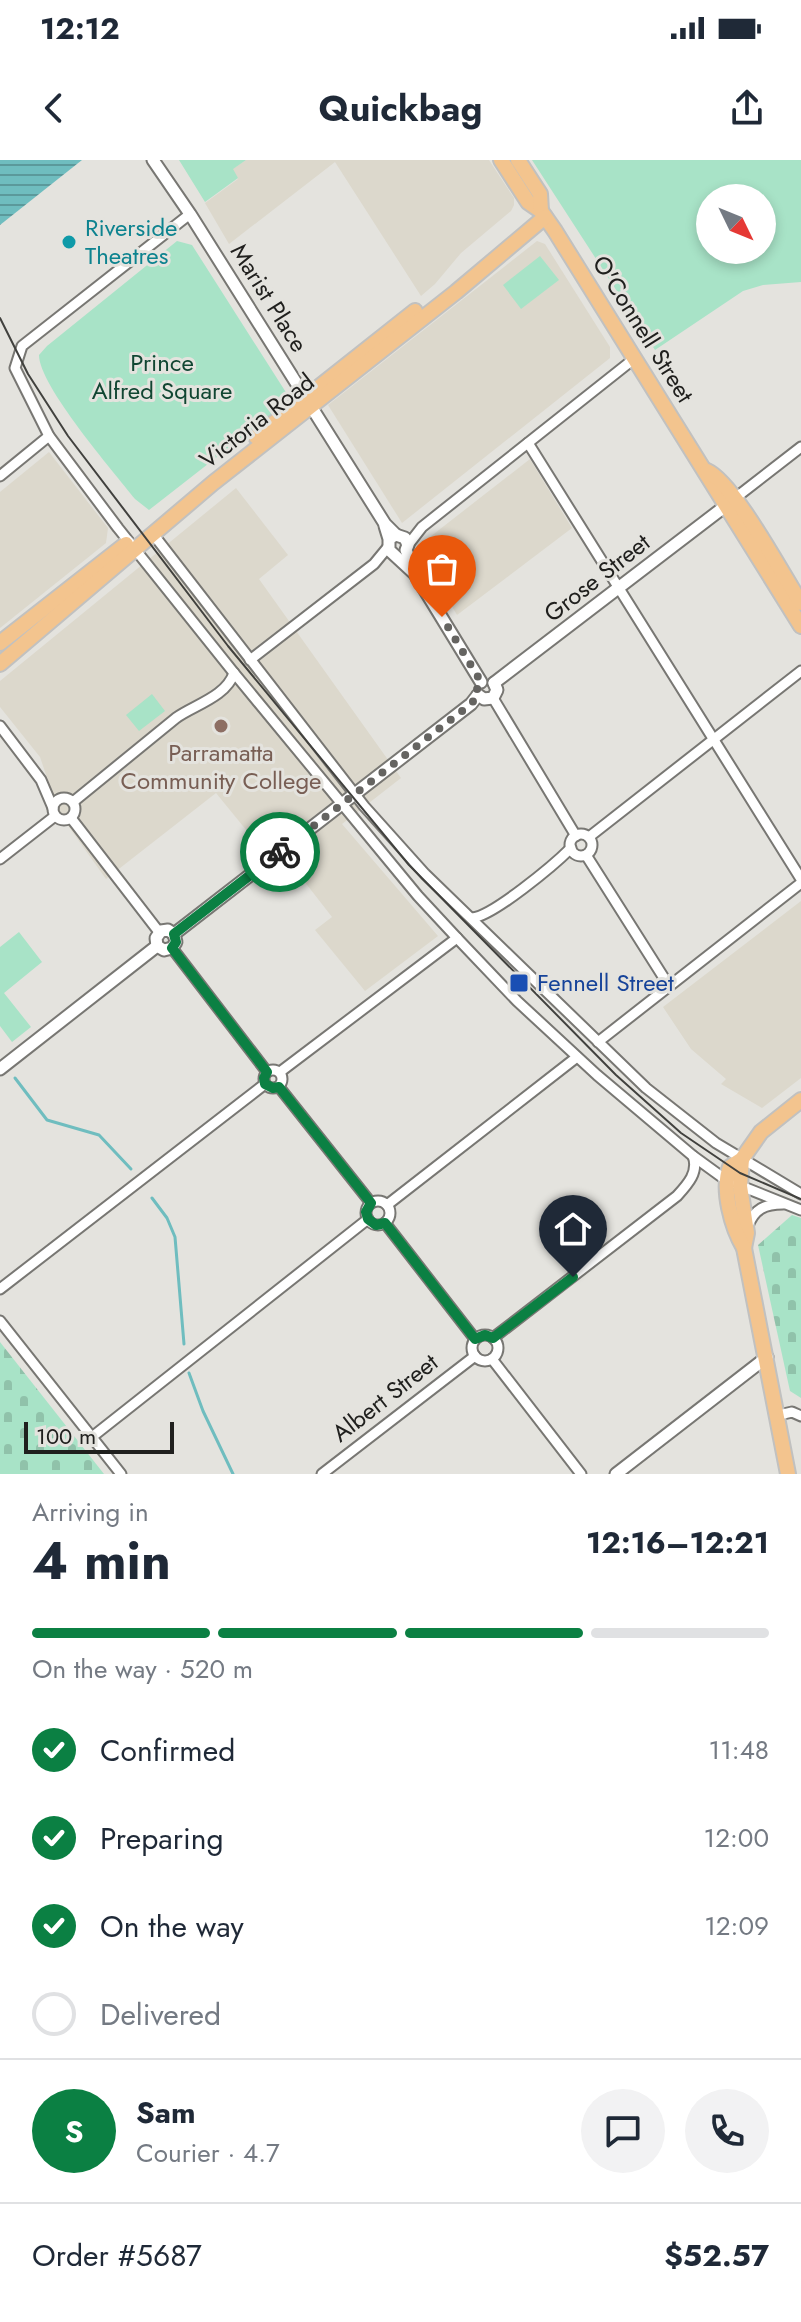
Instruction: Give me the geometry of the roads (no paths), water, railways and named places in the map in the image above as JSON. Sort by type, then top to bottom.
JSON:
[{"type":"main road","name":"O'Connell Street","points":[[501,160],[528,202],[543,214],[707,471],[708,481],[730,503],[801,603]]},
{"type":"main road","name":"O'Connell Street","points":[[518,160],[540,194],[543,214]]},
{"type":"main road","name":"Victoria Road","points":[[0,643],[132,545],[543,214]]},
{"type":"main road","name":"Victoria Road","points":[[0,664],[132,545],[153,534],[309,401]]},
{"type":"main road","name":"O'Connell Street","points":[[730,503],[801,626]]},
{"type":"main road","points":[[788,1474],[745,1240],[737,1236],[733,1183],[742,1159],[761,1132],[801,1100]]},
{"type":"street","name":"Marist Place","points":[[153,160],[309,401],[397,545]]},
{"type":"street","points":[[190,214],[22,346],[15,368],[49,436],[234,673],[457,938],[577,1057],[693,1156],[733,1183],[801,1210]]},
{"type":"street","points":[[250,660],[635,358]]},
{"type":"street","points":[[0,476],[49,436]]},
{"type":"street","points":[[528,443],[801,881],[598,1042]]},
{"type":"street","points":[[730,503],[801,447]]},
{"type":"street","name":"Grose Street","points":[[494,683],[730,503]]},
{"type":"street","points":[[153,534],[354,794],[425,874],[646,1088],[716,1143],[801,1194]]},
{"type":"street","points":[[397,545],[481,682]]},
{"type":"street","points":[[576,836],[589,837],[801,671]]},
{"type":"street","points":[[73,802],[190,708],[204,703],[229,684],[234,673]]},
{"type":"street","points":[[174,934],[471,704],[478,695],[477,688],[481,682],[487,680],[494,683],[497,690],[493,698]]},
{"type":"street","points":[[478,695],[484,699],[493,698]]},
{"type":"street","points":[[493,698],[576,836]]},
{"type":"street","points":[[0,726],[41,780],[73,802]]},
{"type":"street","points":[[41,780],[54,812],[61,819],[71,818]]},
{"type":"street","points":[[0,859],[54,812],[56,801],[63,798]]},
{"type":"street","points":[[71,818],[75,810],[73,802]]},
{"type":"street","points":[[71,818],[159,932]]},
{"type":"street","points":[[576,836],[571,848],[575,855],[586,855]]},
{"type":"street","points":[[586,855],[592,847],[589,837]]},
{"type":"street","points":[[472,918],[485,914],[505,900],[571,848]]},
{"type":"street","points":[[586,855],[669,986]]},
{"type":"street","points":[[157,946],[164,950],[172,948],[176,942],[174,934],[168,930],[159,932]]},
{"type":"street","points":[[157,946],[159,932]]},
{"type":"street","points":[[280,1072],[457,938]]},
{"type":"street","points":[[0,1069],[157,946]]},
{"type":"street","points":[[172,948],[267,1072]]},
{"type":"street","points":[[387,1205],[577,1057]]},
{"type":"street","points":[[265,1084],[267,1072],[280,1072]]},
{"type":"street","points":[[279,1087],[282,1081],[280,1072]]},
{"type":"street","points":[[265,1084],[279,1087]]},
{"type":"street","points":[[0,1289],[265,1084]]},
{"type":"street","points":[[279,1087],[371,1203]]},
{"type":"street","points":[[493,1338],[670,1202],[693,1175],[696,1163],[693,1156]]},
{"type":"street","points":[[380,1201],[387,1205],[391,1213],[385,1223],[376,1225],[368,1219],[366,1212],[371,1203],[380,1201]]},
{"type":"street","points":[[745,1240],[748,1223],[756,1211],[786,1204]]},
{"type":"street","points":[[92,1437],[368,1219]]},
{"type":"street","points":[[385,1223],[475,1339]]},
{"type":"street","points":[[0,1321],[121,1474]]},
{"type":"street","points":[[485,1335],[493,1338],[498,1350],[492,1359],[483,1361],[475,1356],[472,1349],[475,1339],[485,1335]]},
{"type":"street","name":"Albert Street","points":[[322,1474],[475,1356]]},
{"type":"street","points":[[616,1474],[767,1357]]},
{"type":"street","points":[[492,1359],[581,1474]]},
{"type":"street","points":[[779,1415],[792,1412],[801,1416]]},
{"type":"water","points":[[0,160],[82,160],[0,225]]},
{"type":"waterway","points":[[15,1078],[47,1120],[99,1135],[131,1169]]},
{"type":"waterway","points":[[152,1198],[167,1218],[175,1237],[184,1344]]},
{"type":"waterway","points":[[189,1373],[233,1474]]},
{"type":"tram line","points":[[0,318],[28,374],[68,436],[228,646],[409,865],[616,1075],[681,1133],[740,1173],[801,1199]]},
{"type":"place","name":"Riverside Theatres","points":[[69,242]]},
{"type":"place","name":"Parramatta Community College","points":[[221,726]]},
{"type":"place","name":"Fennell Street","points":[[519,983]]},
{"type":"park label","name":"Prince Alfred Square","points":[[162,377]]}]
